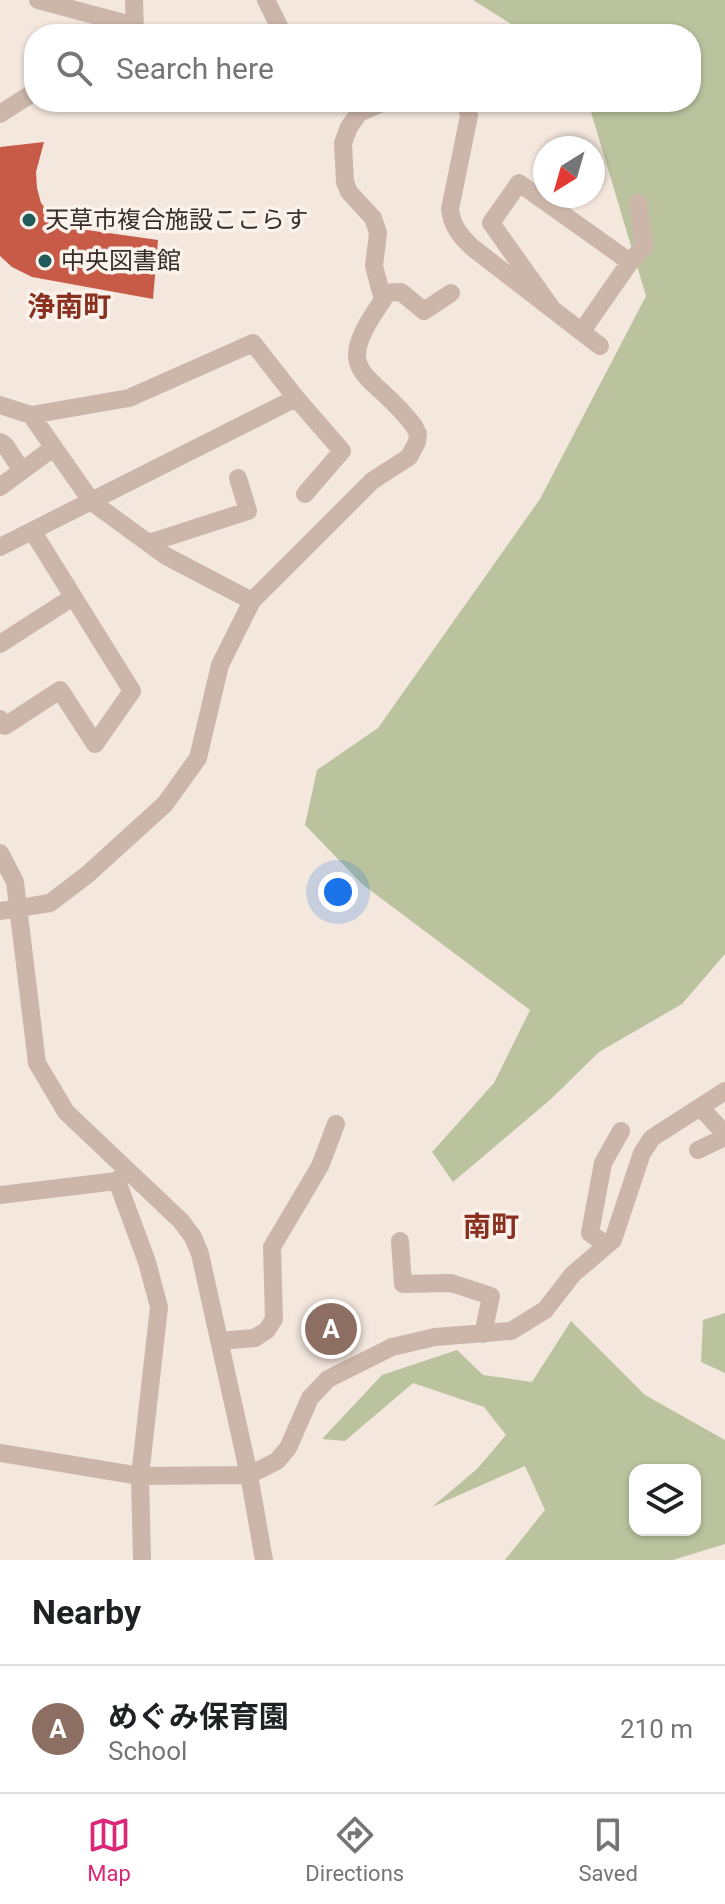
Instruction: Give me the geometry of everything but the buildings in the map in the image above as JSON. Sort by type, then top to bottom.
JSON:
[{"type":"street","points":[[38,0],[116,24]]},
{"type":"street","points":[[134,0],[135,24]]},
{"type":"street","points":[[266,0],[278,24]]},
{"type":"street","points":[[0,114],[24,98]]},
{"type":"street","points":[[9,910],[50,903],[88,874],[165,804],[198,758],[220,665],[252,601],[372,481],[402,464],[414,450],[418,434],[414,426],[364,375],[356,357],[357,342],[364,326],[383,300],[374,266],[378,233],[373,218],[349,192],[345,182],[343,143],[349,127],[361,112]]},
{"type":"street","points":[[468,112],[450,209],[451,220],[473,248],[600,346]]},
{"type":"street","points":[[553,310],[491,223],[519,183],[630,262]]},
{"type":"street","points":[[582,331],[644,246],[638,203]]},
{"type":"street","points":[[381,293],[401,292],[424,311],[451,293]]},
{"type":"street","points":[[0,405],[31,415],[129,398],[253,343],[342,451],[305,494]]},
{"type":"street","points":[[0,547],[296,398]]},
{"type":"street","points":[[31,415],[92,502],[166,556],[252,601]]},
{"type":"street","points":[[0,442],[22,471]]},
{"type":"street","points":[[0,487],[53,448]]},
{"type":"street","points":[[149,543],[248,511],[238,478]]},
{"type":"street","points":[[0,719],[5,726],[60,690],[95,744],[132,691],[33,532]]},
{"type":"street","points":[[0,644],[73,597]]},
{"type":"street","points":[[0,853],[15,882],[9,910],[37,1063],[66,1112],[121,1176],[181,1221],[193,1237],[200,1254],[249,1475],[264,1560]]},
{"type":"street","points":[[0,1453],[140,1476],[249,1475],[277,1461],[288,1448],[310,1398],[328,1379],[392,1347],[435,1337],[511,1331],[545,1310],[573,1274],[613,1240],[642,1153],[652,1138],[725,1091]]},
{"type":"street","points":[[698,1150],[725,1136],[700,1107]]},
{"type":"street","points":[[219,1341],[255,1338],[267,1330],[274,1319],[272,1247],[320,1166],[336,1124]]},
{"type":"street","points":[[606,1245],[590,1233],[603,1163],[621,1131]]},
{"type":"street","points":[[0,1195],[121,1176]]},
{"type":"street","points":[[121,1176],[159,1307],[140,1476],[142,1560]]},
{"type":"street","points":[[400,1241],[403,1284],[451,1283],[491,1296],[483,1334]]},
{"type":"green space","points":[[473,0],[725,0],[725,954],[682,1004],[599,1052],[551,1099],[453,1182],[432,1152],[494,1083],[530,1010],[362,884],[305,825],[317,770],[378,728],[540,499],[646,296],[605,159],[605,136],[598,136],[591,112],[701,112],[701,24],[511,24]]},
{"type":"green space","points":[[725,1313],[725,1373],[701,1362],[703,1320]]},
{"type":"green space","points":[[571,1321],[645,1395],[725,1440],[725,1544],[673,1560],[505,1560],[545,1510],[525,1466],[432,1507],[477,1469],[506,1435],[484,1407],[413,1383],[345,1441],[322,1439],[382,1375],[457,1350],[483,1375],[532,1382]]},
{"type":"place","name":"天草市複合施設ここらす","points":[[29,220]]},
{"type":"place","name":"中央図書館","points":[[45,261]]},
{"type":"place","name":"めぐみ保育園","points":[[331,1329]]},
{"type":"district","name":"浄南町","points":[[69,306]]},
{"type":"district","name":"南町","points":[[491,1226]]}]
